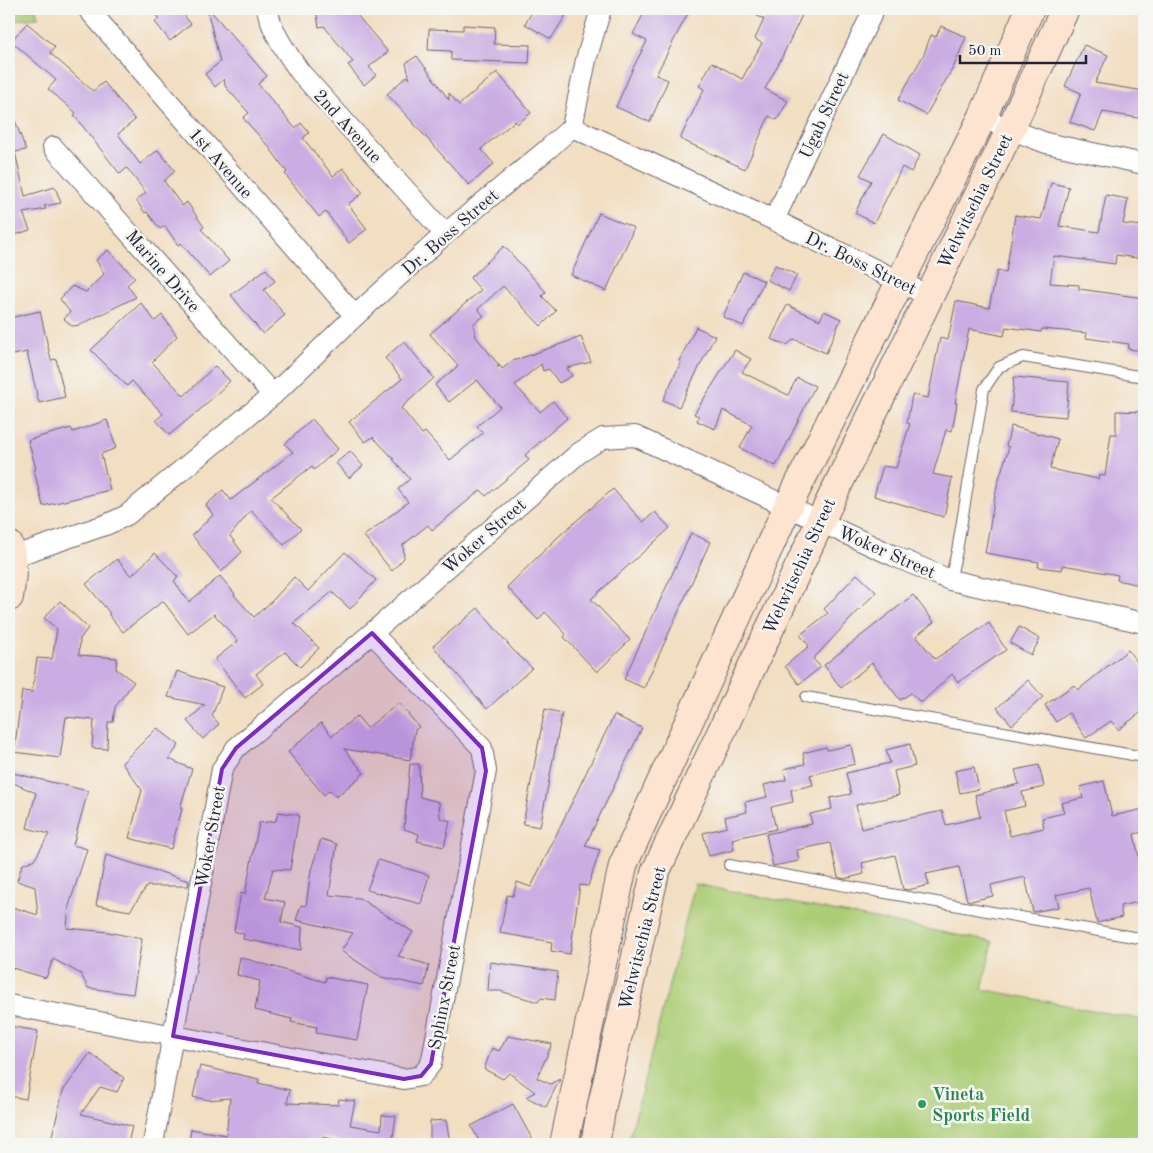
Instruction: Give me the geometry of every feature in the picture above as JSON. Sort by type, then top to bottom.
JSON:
[{"type":"street","name":"1st Avenue","points":[[88,9],[355,316]]},
{"type":"street","name":"2nd Avenue","points":[[267,9],[280,43],[300,72],[445,234]]},
{"type":"street","points":[[572,127],[586,60],[601,9]]},
{"type":"street","name":"Ugab Street","points":[[774,220],[874,9]]},
{"type":"street","name":"Welwitschia Street","points":[[564,1144],[623,865],[788,506],[982,118],[1030,9]]},
{"type":"street","name":"Welwitschia Street","points":[[595,1144],[604,1095],[655,873],[820,522],[1011,128],[1065,9]]},
{"type":"street","points":[[982,118],[1046,143],[1144,164]]},
{"type":"street","name":"Dr. Boss Street","points":[[10,553],[108,524],[127,515],[273,395],[355,316],[445,234],[572,127],[774,220],[929,296]]},
{"type":"street","name":"Marine Drive","points":[[53,147],[273,395]]},
{"type":"street","name":"Woker Street","points":[[153,1144],[222,768],[236,748],[580,453],[603,438],[635,436],[950,580],[1144,623]]},
{"type":"street","points":[[9,597],[13,576],[10,553]]},
{"type":"street","name":"Sphinx Street","points":[[9,1005],[404,1079],[421,1076],[431,1064],[486,771],[482,748],[372,633]]},
{"type":"lane","points":[[950,580],[957,551],[984,388],[999,367],[1023,357],[1144,377]]},
{"type":"lane","points":[[806,697],[1144,757]]},
{"type":"lane","points":[[729,865],[1144,939]]},
{"type":"highlighted area","points":[[372,633],[482,748],[486,771],[431,1064],[421,1076],[404,1079],[173,1036],[222,769],[236,748]]},
{"type":"green space","points":[[9,9],[36,9],[38,18],[16,20],[9,27]]},
{"type":"green space","points":[[695,884],[993,942],[982,989],[1144,1020],[1144,1144],[628,1144]]},
{"type":"building","points":[[151,9],[179,9],[191,24],[170,41],[155,22],[159,19]]},
{"type":"building","points":[[207,9],[267,76],[258,84],[295,128],[301,123],[309,133],[303,138],[333,176],[343,168],[363,193],[348,204],[367,229],[349,243],[326,212],[319,217],[285,174],[287,172],[269,147],[243,118],[249,113],[225,86],[224,79],[215,87],[205,74],[220,62]]},
{"type":"building","points":[[316,9],[356,9],[357,15],[388,52],[369,67],[376,75],[364,85],[348,65],[353,62],[324,26],[319,27]]},
{"type":"building","points":[[534,9],[556,9],[566,15],[551,39],[525,24]]},
{"type":"building","points":[[646,9],[690,9],[656,75],[668,80],[650,122],[616,107],[647,41],[633,34]]},
{"type":"building","points":[[743,9],[805,9],[765,89],[788,101],[777,120],[769,116],[745,169],[680,139],[704,89],[699,86],[712,62],[742,79],[762,43],[755,39],[764,19]]},
{"type":"building","points":[[27,23],[55,47],[50,53],[93,91],[104,82],[135,120],[118,134],[140,164],[158,150],[175,171],[164,181],[182,206],[187,202],[204,227],[201,229],[229,261],[210,277],[181,243],[178,245],[165,226],[160,229],[147,212],[145,213],[136,200],[146,193],[127,168],[120,174],[74,115],[76,113],[48,89],[56,80],[11,41]]},
{"type":"building","points":[[463,25],[495,27],[494,44],[530,45],[529,63],[451,60],[451,51],[428,50],[429,29],[463,30]]},
{"type":"building","points":[[941,26],[966,37],[954,66],[926,115],[898,100],[924,54],[931,35],[936,37]]},
{"type":"building","points":[[1084,45],[1108,55],[1095,83],[1144,91],[1144,119],[1103,112],[1095,131],[1070,122],[1081,93],[1065,86]]},
{"type":"building","points":[[417,56],[449,100],[449,93],[459,105],[497,72],[531,113],[517,124],[515,121],[481,149],[494,164],[469,185],[387,94],[407,76],[410,80],[406,63]]},
{"type":"building","points":[[9,108],[26,150],[15,152],[25,196],[55,187],[61,203],[44,206],[46,209],[23,213],[30,230],[9,237]]},
{"type":"building","points":[[884,134],[920,155],[911,172],[902,167],[874,223],[855,213],[871,181],[860,175]]},
{"type":"building","points":[[1051,183],[1069,187],[1059,226],[1099,232],[1106,195],[1128,199],[1123,224],[1144,226],[1144,259],[1116,255],[1115,264],[1054,256],[1050,283],[1079,285],[1079,289],[1144,298],[1144,351],[1128,349],[1129,344],[1086,338],[1087,333],[1042,329],[1041,332],[1006,327],[1004,336],[969,329],[955,403],[957,403],[952,431],[946,430],[933,474],[952,478],[944,517],[874,496],[883,466],[896,468],[910,424],[907,423],[912,395],[928,398],[940,338],[948,340],[956,301],[989,308],[997,271],[1006,273],[1015,215],[1041,219]]},
{"type":"building","points":[[599,213],[634,228],[606,291],[571,275]]},
{"type":"building","points":[[504,246],[546,292],[542,296],[556,311],[541,326],[503,286],[478,309],[484,316],[473,324],[476,337],[499,365],[497,367],[500,366],[502,369],[513,361],[581,337],[591,362],[567,368],[572,376],[559,383],[549,369],[543,371],[541,364],[515,385],[540,412],[553,401],[567,418],[525,455],[529,460],[486,496],[481,490],[432,530],[428,525],[403,545],[404,558],[392,571],[364,536],[408,502],[398,489],[410,479],[373,437],[365,442],[349,422],[402,379],[385,358],[404,341],[434,378],[401,408],[422,434],[425,432],[450,460],[483,433],[477,426],[500,407],[477,380],[449,402],[435,385],[458,366],[430,334],[481,290],[470,278]]},
{"type":"building","points":[[108,250],[135,278],[127,285],[136,297],[80,325],[72,326],[64,319],[70,312],[60,299],[72,286],[86,292],[104,274],[96,260]]},
{"type":"building","points":[[775,265],[797,275],[789,291],[767,280]]},
{"type":"building","points":[[266,269],[275,281],[264,290],[285,315],[263,334],[231,295]]},
{"type":"building","points":[[743,272],[764,281],[743,326],[723,317]]},
{"type":"building","points":[[141,303],[155,321],[162,315],[177,336],[152,362],[184,396],[215,366],[230,381],[202,408],[169,435],[156,420],[163,414],[132,381],[127,386],[91,350]]},
{"type":"building","points":[[787,305],[820,320],[824,311],[841,319],[826,353],[794,339],[787,345],[771,339]]},
{"type":"building","points":[[40,311],[51,360],[56,359],[65,397],[39,403],[27,352],[9,356],[9,318]]},
{"type":"building","points":[[696,327],[715,336],[679,407],[663,400]]},
{"type":"building","points":[[735,350],[751,359],[742,372],[788,395],[797,378],[815,386],[776,466],[740,448],[752,425],[723,410],[715,429],[697,421],[699,416],[694,414]]},
{"type":"building","points":[[1014,377],[1069,382],[1066,417],[1011,412]]},
{"type":"building","points":[[1116,411],[1144,412],[1144,586],[1117,580],[1118,575],[1063,565],[1062,570],[1038,567],[1039,562],[985,553],[997,485],[1009,447],[1006,446],[1011,426],[1058,439],[1050,469],[1098,479],[1099,475],[1105,476],[1111,434],[1116,434]]},
{"type":"building","points":[[312,419],[338,449],[314,470],[312,466],[271,498],[301,529],[284,545],[251,510],[230,536],[242,552],[221,572],[192,535],[213,515],[206,505],[223,490],[231,500],[293,452],[285,444]]},
{"type":"building","points":[[107,420],[116,448],[101,454],[110,490],[43,506],[28,440],[71,428],[73,432]]},
{"type":"building","points":[[350,451],[363,466],[349,478],[336,463]]},
{"type":"building","points":[[613,489],[643,522],[655,512],[670,528],[591,599],[630,640],[597,672],[564,637],[566,634],[545,612],[538,620],[507,587],[559,536]]},
{"type":"building","points":[[691,533],[710,542],[644,688],[624,679]]},
{"type":"building","points":[[345,552],[376,580],[350,609],[332,592],[294,623],[319,648],[300,667],[285,652],[256,674],[263,684],[245,698],[215,659],[238,641],[214,614],[188,634],[163,601],[123,632],[86,584],[117,559],[131,576],[155,553],[178,577],[174,581],[189,602],[220,576],[254,617],[294,577],[308,591]]},
{"type":"building","points":[[857,574],[876,592],[813,659],[821,667],[799,684],[785,666],[809,646],[800,635],[828,613],[824,609]]},
{"type":"building","points":[[913,595],[934,622],[916,636],[935,659],[989,623],[1006,650],[958,682],[952,674],[921,703],[911,693],[900,700],[872,663],[841,688],[824,665]]},
{"type":"building","points":[[60,601],[88,628],[80,639],[79,655],[117,658],[116,669],[134,682],[115,707],[113,722],[108,722],[107,749],[92,748],[94,720],[66,717],[60,758],[14,752],[22,691],[32,692],[37,658],[52,659],[57,629],[44,618]]},
{"type":"building","points":[[478,608],[512,649],[532,668],[487,709],[433,646]]},
{"type":"building","points":[[1019,627],[1040,639],[1031,655],[1010,643]]},
{"type":"building","points":[[1128,650],[1144,671],[1144,710],[1118,730],[1111,721],[1086,738],[1069,713],[1056,722],[1045,705],[1074,685],[1078,690]]},
{"type":"building","points":[[177,671],[223,687],[212,716],[219,724],[203,739],[187,721],[205,705],[168,697]]},
{"type":"building","points":[[1028,680],[1043,697],[1012,725],[997,708]]},
{"type":"building","points":[[399,703],[419,727],[415,730],[410,760],[344,749],[364,773],[336,797],[330,790],[324,795],[288,752],[321,723],[332,736],[357,716],[367,728]]},
{"type":"building","points":[[545,709],[562,713],[540,827],[523,824]]},
{"type":"building","points":[[614,715],[642,728],[585,846],[600,850],[588,886],[580,885],[570,954],[551,951],[552,942],[500,933],[507,895],[513,896],[517,882],[531,887]]},
{"type":"building","points":[[157,728],[179,745],[169,759],[192,769],[180,808],[182,809],[171,849],[129,838],[142,790],[122,763]]},
{"type":"building","points":[[910,744],[915,766],[894,771],[899,795],[856,805],[861,829],[942,811],[946,825],[980,817],[975,795],[1019,784],[1015,770],[1039,765],[1044,787],[1022,792],[1025,806],[1004,811],[1010,836],[1044,828],[1042,818],[1064,813],[1061,803],[1083,798],[1080,787],[1104,781],[1112,816],[1144,809],[1144,832],[1134,834],[1141,868],[1144,867],[1144,890],[1140,891],[1142,901],[1120,906],[1122,917],[1097,923],[1089,888],[1056,895],[1059,907],[1033,912],[1025,877],[991,885],[993,896],[971,901],[967,900],[959,867],[926,874],[929,885],[908,890],[903,889],[895,855],[862,863],[864,874],[844,879],[838,877],[830,843],[797,850],[799,861],[773,866],[766,834],[812,824],[810,814],[832,809],[830,798],[851,794],[846,773],[890,763],[886,750]]},
{"type":"building","points":[[851,745],[855,764],[810,775],[813,785],[791,790],[793,802],[771,807],[776,829],[732,839],[734,850],[709,856],[703,833],[727,827],[725,817],[747,812],[745,802],[767,797],[764,785],[786,780],[784,769],[805,764],[803,753],[826,747],[827,750]]},
{"type":"building","points":[[410,764],[419,764],[420,797],[439,802],[440,818],[450,821],[444,847],[417,841],[419,834],[404,829]]},
{"type":"building","points":[[974,767],[979,789],[960,793],[955,771]]},
{"type":"building","points":[[9,772],[88,791],[73,845],[87,849],[69,906],[67,928],[108,932],[142,939],[133,994],[88,988],[81,974],[53,959],[46,978],[9,967],[9,906],[38,915],[35,887],[17,881],[22,865],[35,859],[49,834],[27,828],[36,793],[9,781]]},
{"type":"building","points":[[278,812],[299,815],[290,870],[273,869],[265,898],[285,902],[281,922],[302,927],[301,950],[243,939],[244,934],[234,931],[241,893],[245,894],[259,823],[276,821]]},
{"type":"building","points":[[321,839],[337,844],[329,895],[359,898],[413,932],[398,956],[429,965],[424,986],[381,977],[341,951],[353,933],[296,920],[301,905],[306,906],[311,870]]},
{"type":"building","points":[[106,855],[189,881],[188,886],[147,886],[130,911],[96,905]]},
{"type":"building","points":[[378,860],[429,875],[421,904],[367,890]]},
{"type":"building","points":[[240,957],[325,982],[326,977],[368,985],[357,1040],[316,1033],[317,1027],[291,1022],[292,1019],[255,1010],[260,981],[237,975]]},
{"type":"building","points":[[490,962],[558,972],[555,1000],[541,998],[538,1002],[500,991],[488,991]]},
{"type":"building","points":[[9,1026],[38,1031],[26,1099],[9,1096]]},
{"type":"building","points":[[508,1036],[552,1044],[537,1078],[550,1084],[560,1079],[546,1107],[526,1097],[535,1092],[509,1073],[503,1079],[484,1069],[492,1048],[499,1051]]},
{"type":"building","points":[[90,1053],[124,1078],[117,1092],[100,1087],[81,1114],[132,1126],[128,1144],[50,1144],[63,1091]]},
{"type":"building","points":[[200,1066],[259,1079],[258,1083],[290,1090],[287,1103],[338,1105],[339,1099],[355,1101],[350,1125],[381,1130],[382,1115],[396,1116],[392,1144],[372,1144],[347,1140],[346,1142],[323,1137],[322,1144],[189,1144],[191,1129],[226,1135],[230,1098],[209,1100],[193,1097]]},
{"type":"building","points":[[513,1104],[535,1144],[481,1144],[471,1126]]},
{"type":"building","points":[[446,1120],[449,1137],[442,1144],[430,1144],[430,1121]]},
{"type":"place","name":"Vineta Sports Field","points":[[922,1104]]}]
